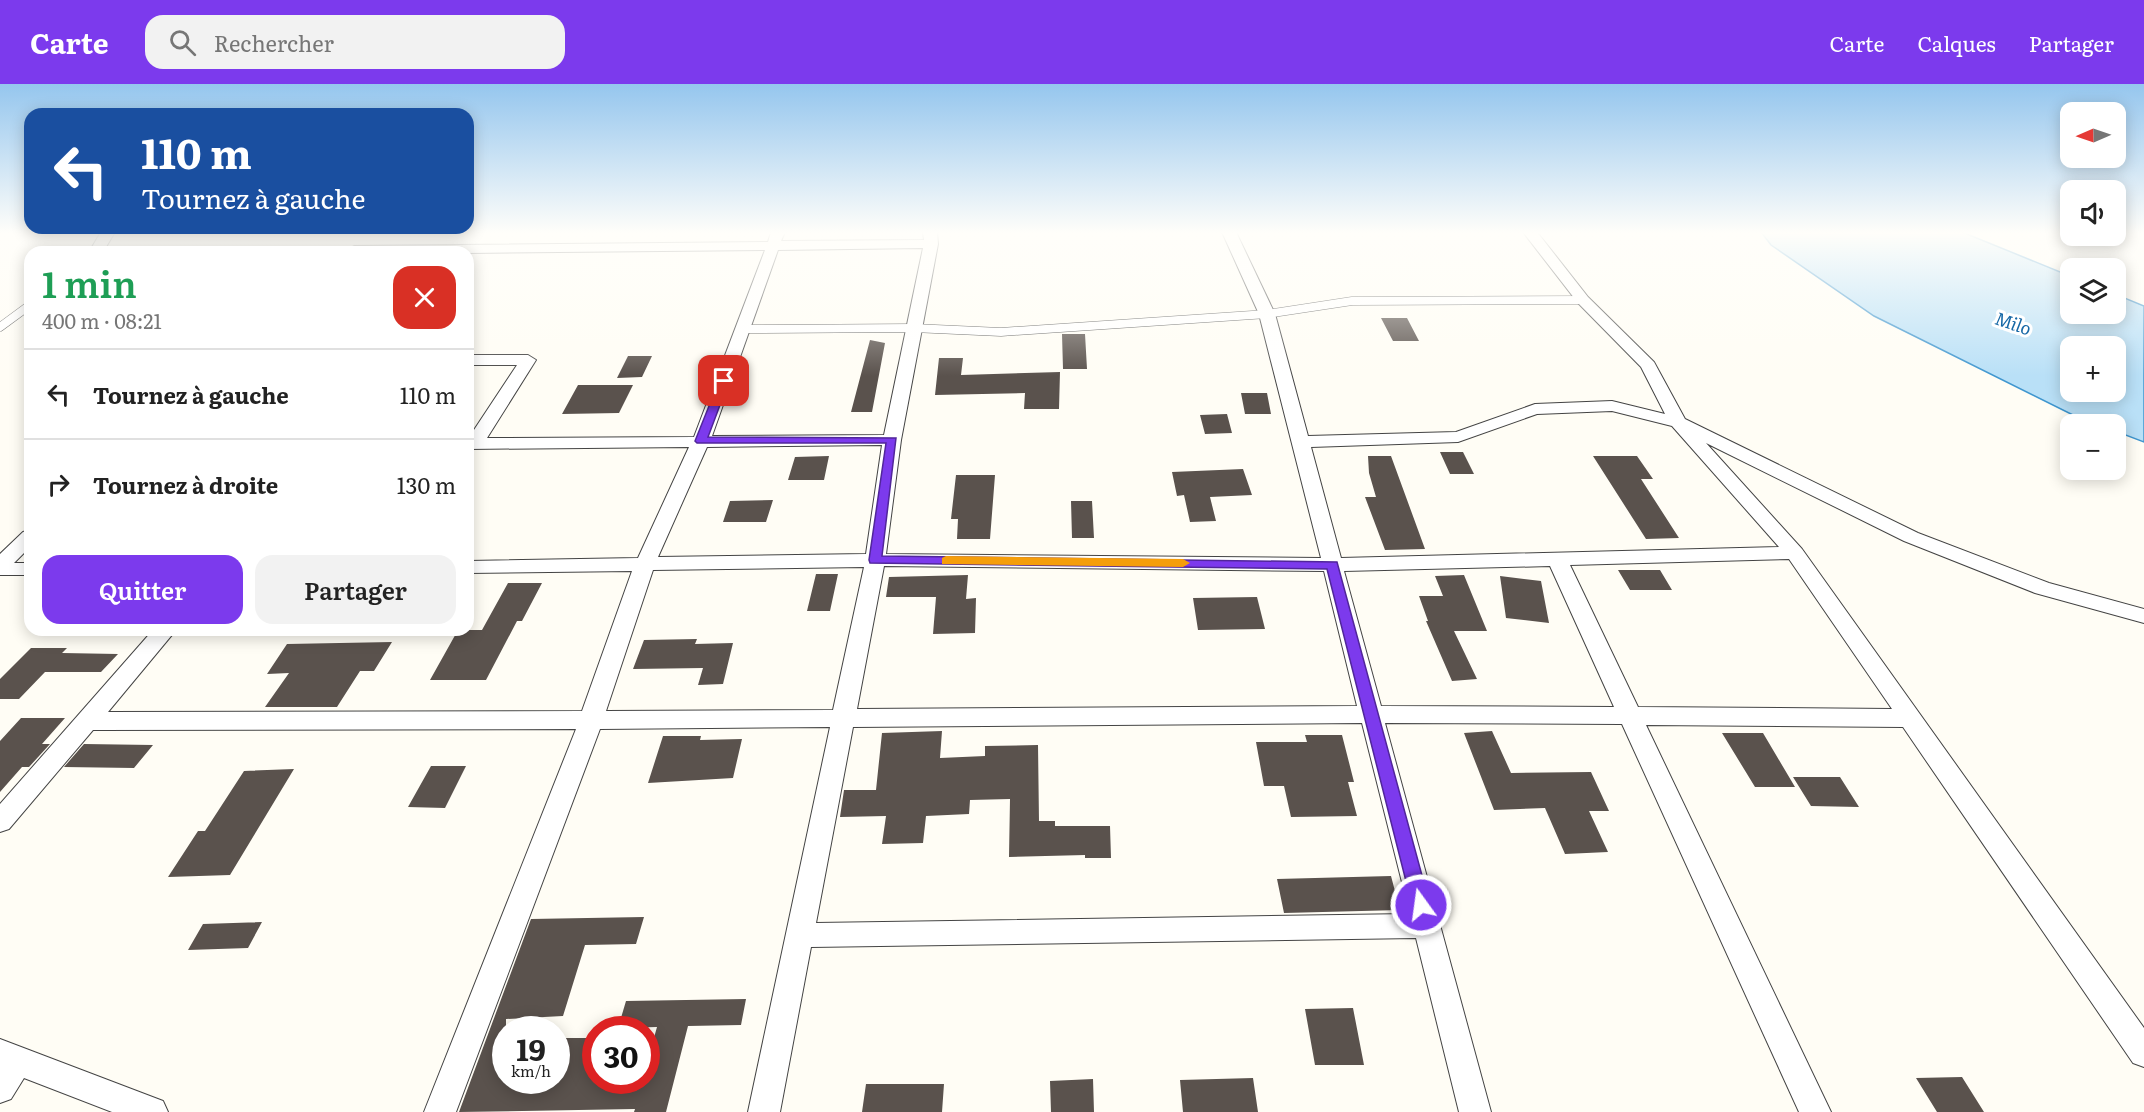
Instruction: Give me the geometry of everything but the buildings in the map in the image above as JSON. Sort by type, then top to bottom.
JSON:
[{"type":"street","points":[[440,1112],[591,720],[645,564],[701,441],[760,280]]},
{"type":"street","points":[[764,1112],[875,560],[892,440],[922,280]]},
{"type":"street","points":[[1251,280],[1267,314],[1475,1112]]},
{"type":"street","points":[[1567,280],[1583,300],[1648,365],[1678,422],[1795,553],[2144,1053]]},
{"type":"street","points":[[474,360],[528,360],[474,440]]},
{"type":"street","points":[[1299,442],[1458,437],[1535,409],[1612,406],[1678,422],[1911,537],[2042,588],[2144,616]]},
{"type":"street","points":[[474,443],[892,440]]},
{"type":"street","points":[[0,567],[24,542]]},
{"type":"street","points":[[474,567],[875,560],[1333,565],[1795,553]]},
{"type":"street","points":[[1557,559],[1815,1112]]},
{"type":"street","points":[[0,567],[24,569]]},
{"type":"street","points":[[0,822],[160,636]]},
{"type":"street","points":[[86,721],[1372,714],[1910,718]]},
{"type":"street","points":[[799,935],[1427,927]]},
{"type":"street","points":[[0,1088],[9,1057],[152,1112]]},
{"type":"lane","points":[[743,329],[913,328],[1001,332],[1267,314],[1352,301],[1583,300]]},
{"type":"lane","points":[[0,327],[24,309]]},
{"type":"water","name":"Milo","points":[[1822,280],[2060,280],[2060,324],[2126,324],[2126,299],[2144,306],[2144,442],[2126,435],[2126,414],[2071,414],[1874,316]]},
{"type":"slow traffic","points":[[946,561],[1183,563]]},
{"type":"route","points":[[724,381],[701,441],[892,440],[875,560],[1333,565],[1421,905]]}]
